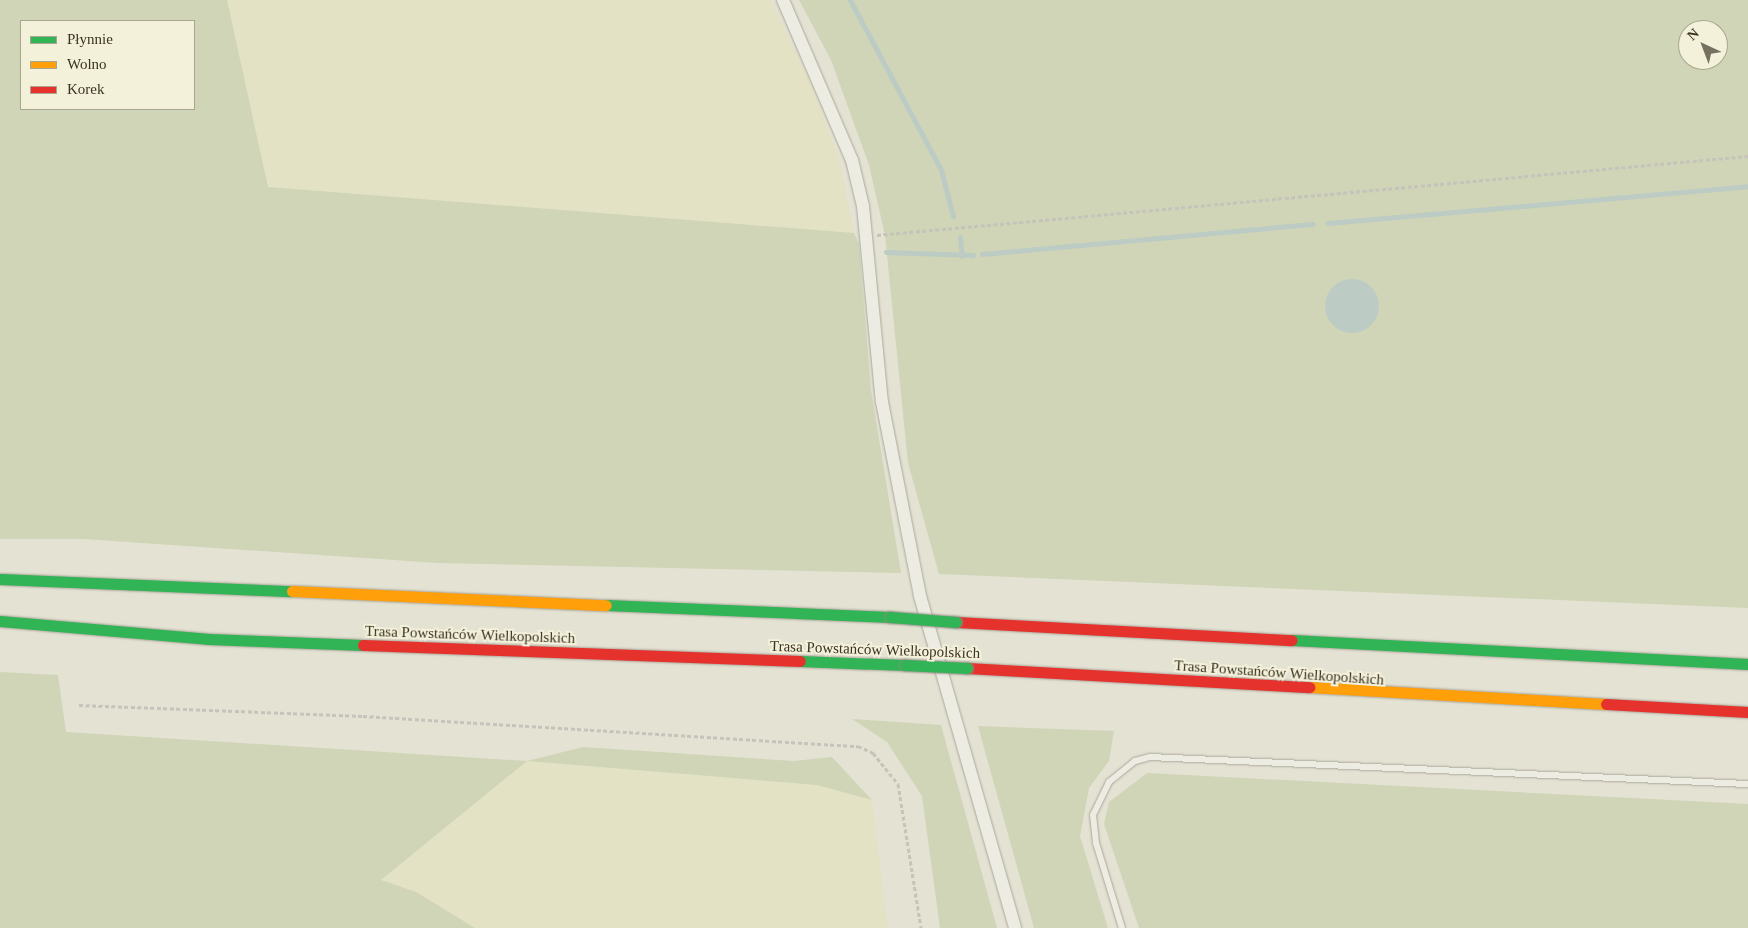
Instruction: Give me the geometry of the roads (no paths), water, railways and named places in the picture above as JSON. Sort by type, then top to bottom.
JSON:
[{"type":"highway","name":"Trasa Powstańców Wielkopolskich","points":[[0,579],[890,617],[1748,664]]},
{"type":"highway","name":"Trasa Powstańców Wielkopolskich","points":[[0,621],[219,640],[967,668],[1748,712]]},
{"type":"street","points":[[783,0],[852,160],[867,236],[882,402],[920,596],[1015,928]]},
{"type":"lane","points":[[1122,928],[1096,844],[1093,816],[1108,782],[1143,759],[1178,756],[1748,784]]},
{"type":"waterway","points":[[850,0],[941,170],[953,216]]},
{"type":"waterway","points":[[1328,223],[1748,186]]},
{"type":"waterway","points":[[982,254],[1313,224]]},
{"type":"waterway","points":[[960,237],[962,256]]},
{"type":"waterway","points":[[886,252],[973,255]]}]
